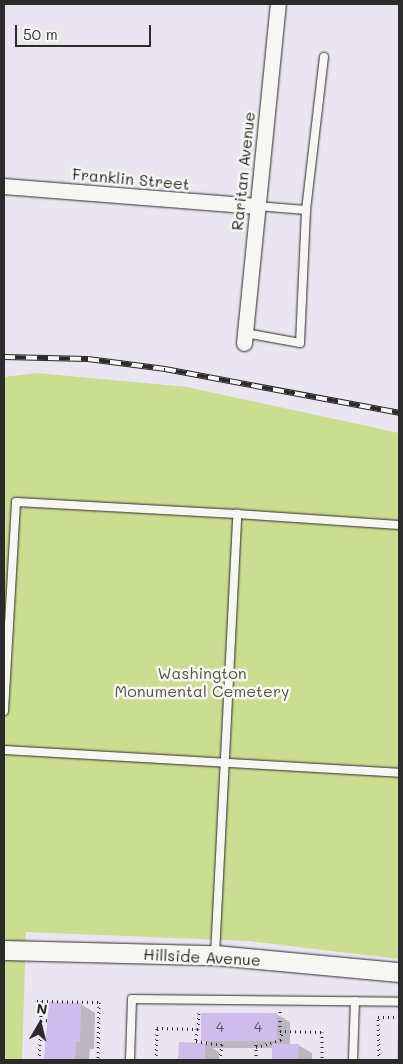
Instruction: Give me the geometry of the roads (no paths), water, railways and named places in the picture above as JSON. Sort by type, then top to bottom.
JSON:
[{"type":"street","name":"Raritan Avenue","points":[[245,338],[256,206],[278,4]]},
{"type":"street","name":"Franklin Street","points":[[4,186],[256,206]]},
{"type":"street","name":"Hillside Avenue","points":[[4,950],[215,955],[399,972]]},
{"type":"lane","points":[[245,338],[300,344],[306,210],[324,57]]},
{"type":"lane","points":[[256,206],[306,210]]},
{"type":"lane","points":[[4,712],[16,502],[399,525]]},
{"type":"lane","points":[[215,955],[237,514]]},
{"type":"lane","points":[[4,750],[225,765],[399,773]]},
{"type":"lane","points":[[130,1060],[132,999],[399,1002]]},
{"type":"lane","points":[[352,1060],[355,1002]]},
{"type":"railway","points":[[4,357],[88,359],[165,369],[399,413]]},
{"type":"park label","name":"Washington Monumental Cemetery","points":[[202,682]]}]
